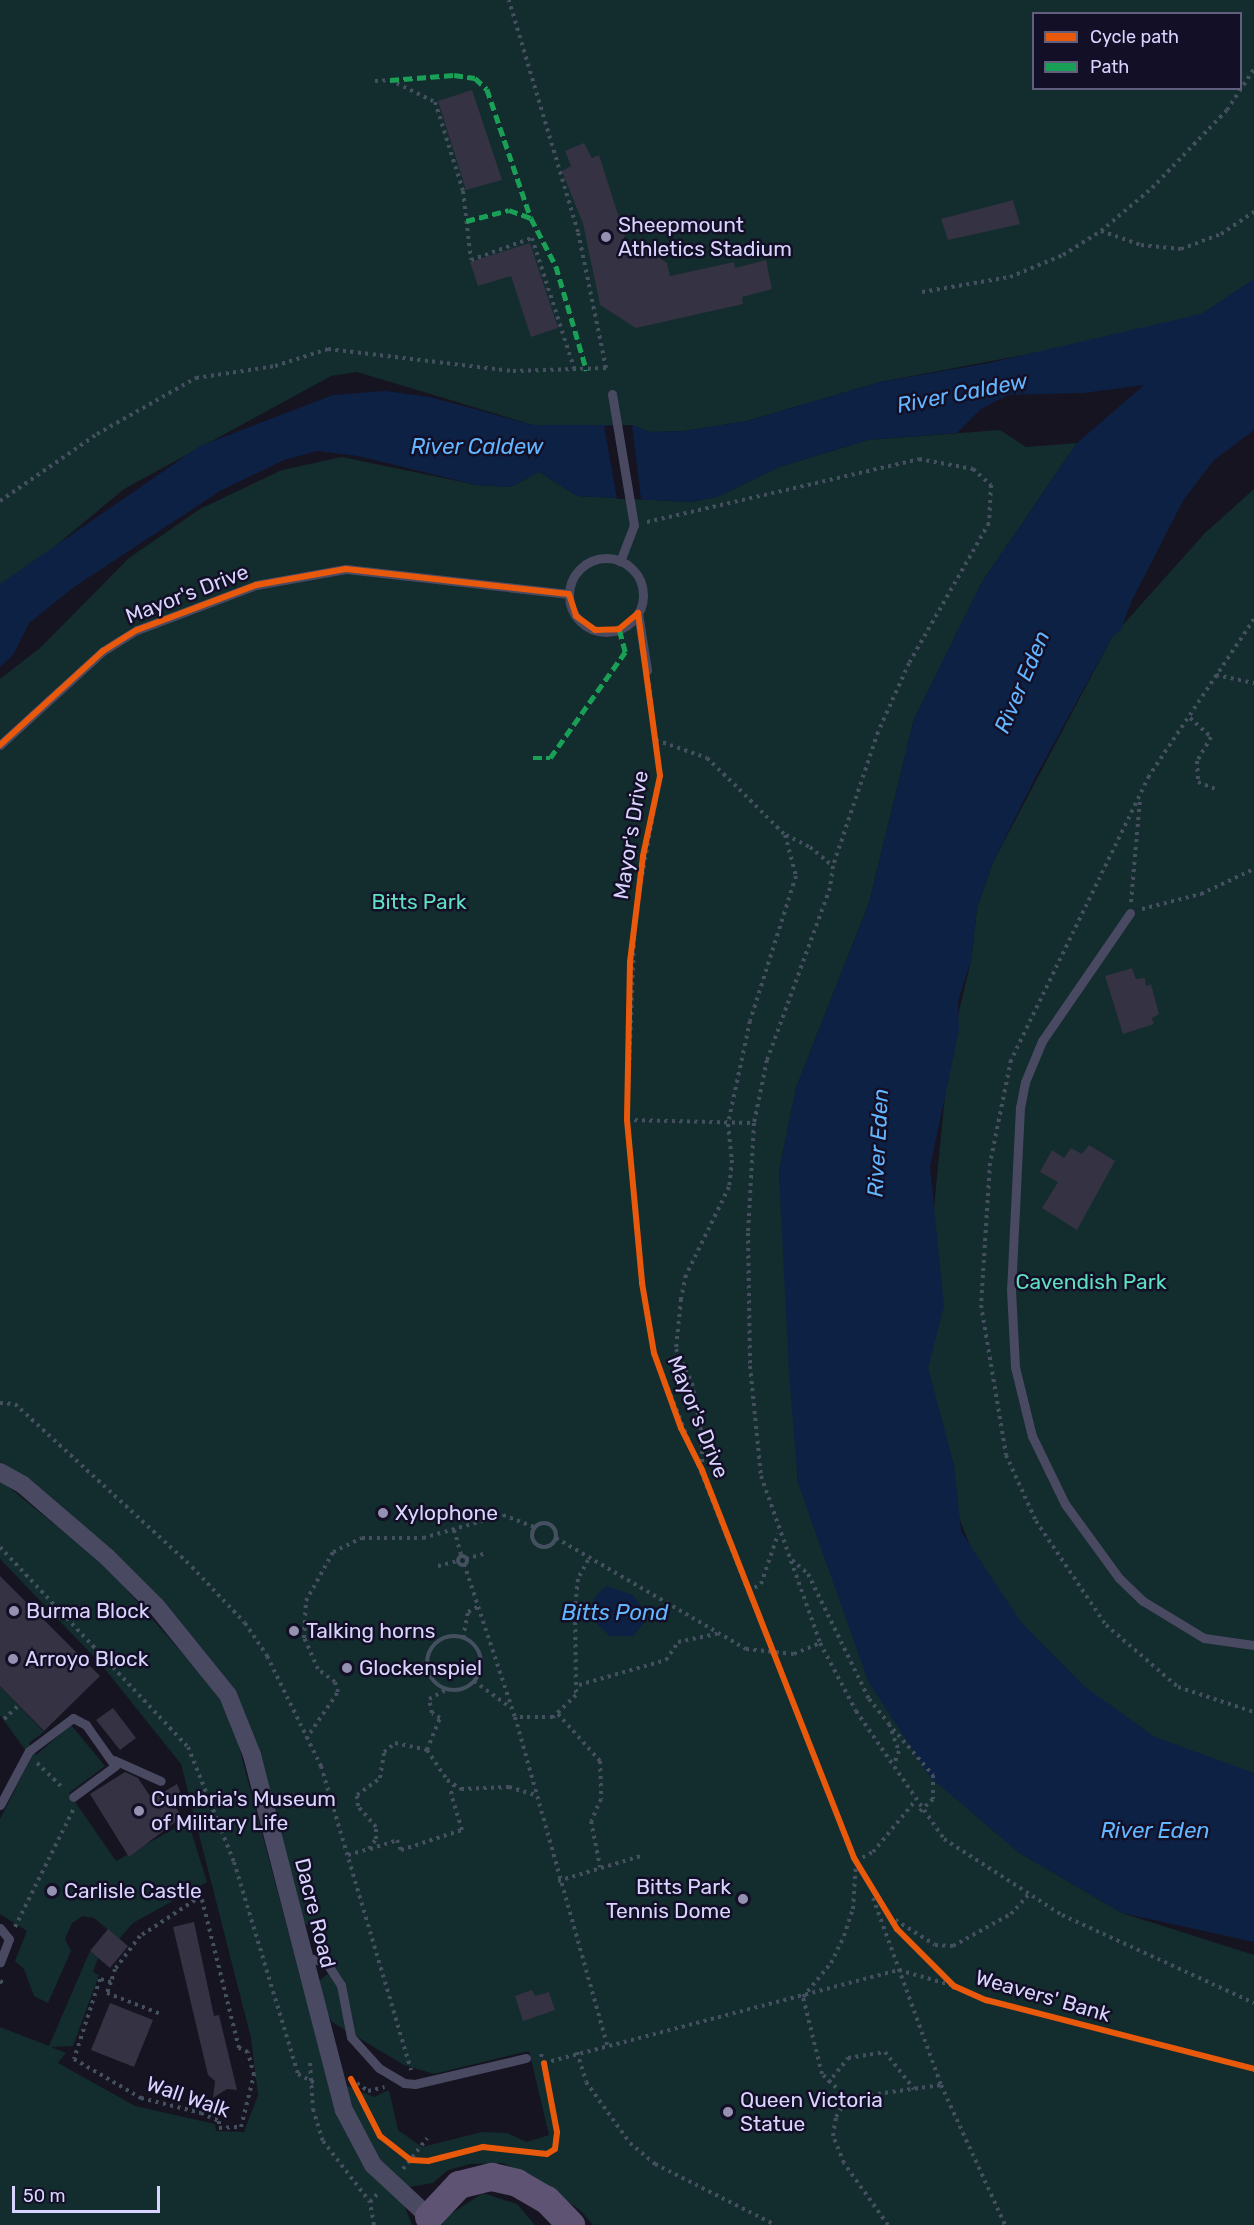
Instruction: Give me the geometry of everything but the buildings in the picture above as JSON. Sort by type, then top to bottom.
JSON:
[{"type":"main road","points":[[429,2217],[446,2195],[475,2179],[504,2179],[547,2200],[571,2225]]},
{"type":"main road","points":[[530,2191],[547,2225]]},
{"type":"street","name":"Dacre Road","points":[[0,1472],[23,1485],[107,1557],[156,1606],[228,1695],[252,1755],[327,2056],[344,2110],[373,2165],[429,2217]]},
{"type":"lane","points":[[612,394],[634,525],[620,561]]},
{"type":"lane","points":[[638,613],[620,629],[595,630],[576,616],[569,594],[576,572],[585,564],[601,558],[620,561],[630,567],[642,589],[638,613],[647,670]]},
{"type":"lane","name":"Mayor's Drive","points":[[0,745],[104,651],[137,630],[256,585],[346,569],[569,594]]},
{"type":"lane","points":[[1130,912],[1042,1041],[1025,1082],[1020,1107],[1011,1290],[1015,1367],[1032,1436],[1056,1485],[1076,1522],[1119,1578],[1143,1601],[1204,1638],[1254,1645]]},
{"type":"lane","points":[[0,1805],[27,1755],[73,1718],[86,1725],[114,1760],[161,1781]]},
{"type":"lane","points":[[73,1797],[112,1771],[114,1760]]},
{"type":"lane","points":[[0,1928],[9,1939],[0,1962]]},
{"type":"lane","points":[[303,1958],[326,1962],[341,1985],[351,2037],[394,2078],[415,2084],[526,2058]]},
{"type":"path","points":[[0,501],[97,434],[196,378],[275,366],[328,349],[513,371],[575,371],[606,368],[579,232],[509,0]]},
{"type":"path","points":[[1242,87],[1254,69]]},
{"type":"path","points":[[375,81],[390,80],[435,102],[463,191],[471,260],[532,238],[575,371]]},
{"type":"path","points":[[922,292],[1010,277],[1063,255],[1101,231],[1152,188],[1227,110],[1240,90]]},
{"type":"path","points":[[1101,231],[1142,244],[1182,249],[1221,234],[1254,212]]},
{"type":"path","points":[[634,525],[919,459],[973,469],[991,485],[989,523],[909,663],[878,732],[832,866],[830,888],[766,1060],[754,1123],[748,1233],[750,1366],[761,1476],[778,1533],[791,1560],[820,1643],[856,1711],[894,1764],[920,1811],[944,1839],[1028,1895],[1254,2003]]},
{"type":"path","points":[[1254,619],[1140,795],[1011,1060],[990,1163],[981,1305],[1006,1455],[1035,1521],[1106,1625],[1178,1687],[1254,1712]]},
{"type":"path","points":[[1216,675],[1254,683]]},
{"type":"path","points":[[1190,718],[1210,737],[1197,761],[1198,782],[1215,789]]},
{"type":"path","points":[[656,740],[707,758],[785,835],[810,847],[832,866]]},
{"type":"path","points":[[1140,795],[1130,912],[1201,894],[1254,869]]},
{"type":"path","points":[[702,1470],[702,1436],[692,1383],[676,1349],[686,1275],[729,1187],[732,1160],[728,1124],[750,1021],[796,876],[785,835]]},
{"type":"path","points":[[627,1120],[754,1123]]},
{"type":"path","points":[[306,1739],[338,1692],[335,1682],[318,1669],[304,1638],[306,1601],[325,1561],[345,1544],[362,1538],[423,1539],[503,1515],[534,1527],[550,1524],[556,1538],[588,1560],[669,1602],[694,1622],[746,1649],[794,1654],[820,1643]]},
{"type":"path","points":[[534,1527],[531,1537],[539,1546],[547,1547],[556,1538]]},
{"type":"path","points":[[454,1530],[461,1556],[466,1559],[486,1553]]},
{"type":"path","points":[[748,1592],[761,1584],[778,1533]]},
{"type":"path","points":[[0,1547],[188,1747],[234,1862],[298,2074],[315,2083]]},
{"type":"path","points":[[458,1561],[461,1556]]},
{"type":"path","points":[[464,1564],[466,1559]]},
{"type":"path","points":[[515,1717],[558,1714],[574,1700],[579,1685],[575,1606],[578,1579],[588,1560]]},
{"type":"path","points":[[791,1560],[808,1574],[869,1699],[933,1775],[933,1799],[920,1811]]},
{"type":"path","points":[[438,1566],[458,1561],[464,1564],[481,1605],[539,1796],[558,1881],[607,2045]]},
{"type":"path","points":[[463,1638],[468,1612],[481,1605]]},
{"type":"path","points":[[579,1685],[666,1660],[678,1642],[718,1634]]},
{"type":"path","points":[[427,1750],[440,1718],[432,1713],[429,1699],[446,1689],[461,1690],[474,1681],[480,1655],[463,1638],[443,1638],[430,1651],[431,1677],[446,1689]]},
{"type":"path","points":[[474,1681],[512,1708]]},
{"type":"path","points":[[4,1719],[19,1705]]},
{"type":"path","points":[[558,1714],[600,1761],[601,1799],[591,1821],[600,1867]]},
{"type":"path","points":[[889,1724],[899,1751],[894,1764]]},
{"type":"path","points":[[369,1849],[376,1839],[376,1827],[358,1806],[357,1795],[380,1778],[384,1752],[391,1744],[408,1742],[427,1750],[454,1785],[483,1791],[509,1787],[539,1796]]},
{"type":"path","points":[[9,1939],[78,1801],[27,1755]]},
{"type":"path","points":[[348,1855],[397,1840],[401,1850],[462,1830],[451,1794],[454,1785]]},
{"type":"path","points":[[803,1997],[831,1963],[844,1936],[853,1909],[856,1861],[873,1852],[915,1802]]},
{"type":"path","points":[[558,1881],[641,1856]]},
{"type":"path","points":[[871,1892],[941,2085],[1005,2225]]},
{"type":"path","points":[[888,1916],[935,1945],[953,1946],[1011,1914],[1028,1895]]},
{"type":"path","points":[[526,2058],[541,2054],[544,2063],[578,2052],[803,1997],[899,1970]]},
{"type":"path","points":[[803,1997],[817,2061],[828,2082],[847,2098],[941,2085]]},
{"type":"path","points":[[578,2052],[585,2082],[630,2143],[655,2164],[775,2225]]},
{"type":"path","points":[[828,2082],[848,2058],[885,2052],[914,2089]]},
{"type":"path","points":[[370,2202],[323,2141],[313,2109],[315,2083],[309,2057],[327,2056],[368,2091],[383,2089],[394,2078]]},
{"type":"path","points":[[847,2098],[836,2117],[833,2136],[860,2189],[888,2225]]},
{"type":"green space","points":[[0,0],[1254,0],[1254,288],[1171,342],[1018,356],[880,382],[747,421],[684,431],[650,432],[632,425],[533,425],[357,372],[331,376],[124,489],[0,592]]},
{"type":"green space","name":"Bitts Park","points":[[1000,430],[1026,447],[1077,443],[982,582],[914,719],[869,903],[796,1088],[779,1172],[798,1483],[1018,1852],[1122,1913],[1254,1955],[1254,2225],[593,2225],[581,2211],[527,2173],[502,2163],[470,2164],[448,2170],[433,2183],[409,2187],[387,2170],[370,2146],[343,2084],[374,2097],[389,2090],[398,2130],[422,2147],[482,2132],[507,2133],[527,2142],[549,2135],[529,2051],[434,2074],[404,2065],[332,2022],[314,1985],[334,1969],[324,1937],[299,1919],[242,1707],[34,1485],[0,1462],[0,679],[40,648],[129,558],[200,509],[282,470],[342,457],[477,485],[510,487],[539,472],[577,496],[690,502],[717,497],[779,467],[868,440]]},
{"type":"green space","name":"Cavendish Park","points":[[1254,489],[1254,1773],[1167,1746],[1027,1647],[982,1577],[941,1471],[926,1389],[928,1270],[949,1053],[971,961],[977,908],[993,862],[1112,637],[1205,533]]},
{"type":"green space","points":[[0,1480],[106,1566],[218,1694],[235,1732],[328,2081],[404,2205],[412,2225],[0,2225],[0,2027],[49,2046],[90,1951],[98,1958],[93,1972],[99,1975],[73,2046],[51,2047],[66,2053],[58,2063],[135,2106],[215,2124],[216,2131],[244,2132],[258,2095],[251,2038],[181,1764],[100,1663],[0,1559]]},
{"type":"green space","points":[[0,1686],[44,1732],[29,1743],[36,1755],[71,1725],[105,1766],[69,1793],[116,1861],[188,1821],[207,1882],[133,1923],[119,1939],[94,1918],[83,1916],[72,1923],[65,1939],[71,1951],[48,2003],[34,1996],[24,1969],[15,1961],[27,1931],[0,1914],[0,1819],[31,1758],[0,1715]]},
{"type":"green space","points":[[483,2193],[517,2204],[535,2225],[442,2225],[446,2217]]},
{"type":"water","name":"River Eden","points":[[1254,279],[1254,430],[1214,460],[1184,499],[1131,602],[1121,630],[1112,637],[1036,776],[993,862],[977,908],[971,961],[958,1001],[959,1030],[930,1167],[944,1306],[928,1368],[954,1465],[961,1531],[1021,1622],[1084,1686],[1155,1737],[1254,1773],[1254,1942],[1122,1913],[1018,1852],[930,1777],[868,1681],[798,1483],[789,1373],[779,1172],[796,1088],[869,903],[914,719],[982,582],[1077,443],[1144,385],[1083,393],[1008,395],[981,409],[957,433],[868,440],[779,467],[717,497],[690,502],[577,496],[539,472],[510,487],[477,485],[358,456],[317,451],[284,460],[220,491],[74,587],[29,623],[13,655],[0,667],[0,584],[200,446],[333,395],[385,391],[430,397],[533,425],[632,425],[650,432],[684,431],[747,421],[880,382],[989,363],[1201,314]]},
{"type":"water","name":"Bitts Pond","points":[[606,1586],[633,1595],[649,1617],[633,1636],[610,1636],[592,1619],[594,1598]]},
{"type":"pier","points":[[632,425],[641,499],[617,499],[604,426]]},
{"type":"marked path","points":[[390,80],[454,75],[475,78],[487,89],[531,218]]},
{"type":"marked path","points":[[466,221],[509,210],[531,218],[556,266],[587,371]]},
{"type":"marked path","points":[[533,758],[550,758],[625,652],[619,629]]},
{"type":"cycle path","points":[[0,745],[103,651],[137,630],[256,585],[346,569],[569,594],[576,616],[595,630],[619,629],[638,613]]},
{"type":"cycle path","name":"Weavers' Bank","points":[[638,613],[660,776],[643,856],[630,962],[627,1120],[642,1283],[654,1353],[681,1428],[702,1470],[854,1858],[897,1929],[954,1986],[986,2000],[1254,2069]]},
{"type":"cycle path","points":[[351,2079],[380,2136],[411,2160],[428,2161],[483,2147],[547,2154],[555,2149],[557,2132],[544,2063]]},
{"type":"place","name":"Sheepmount Athletics Stadium","points":[[606,237]]},
{"type":"place","name":"Xylophone","points":[[383,1513]]},
{"type":"place","name":"Burma Block","points":[[14,1611]]},
{"type":"place","name":"Talking horns","points":[[294,1631]]},
{"type":"place","name":"Arroyo Block","points":[[13,1659]]},
{"type":"place","name":"Glockenspiel","points":[[347,1668]]},
{"type":"place","name":"Cumbria's Museum of Military Life","points":[[139,1811]]},
{"type":"place","name":"Carlisle Castle","points":[[52,1891]]},
{"type":"place","name":"Bitts Park Tennis Dome","points":[[743,1899]]},
{"type":"place","name":"Queen Victoria Statue","points":[[728,2112]]},
{"type":"water label","name":"River Caldew","points":[[962,393]]},
{"type":"water label","name":"River Caldew","points":[[477,447]]}]
